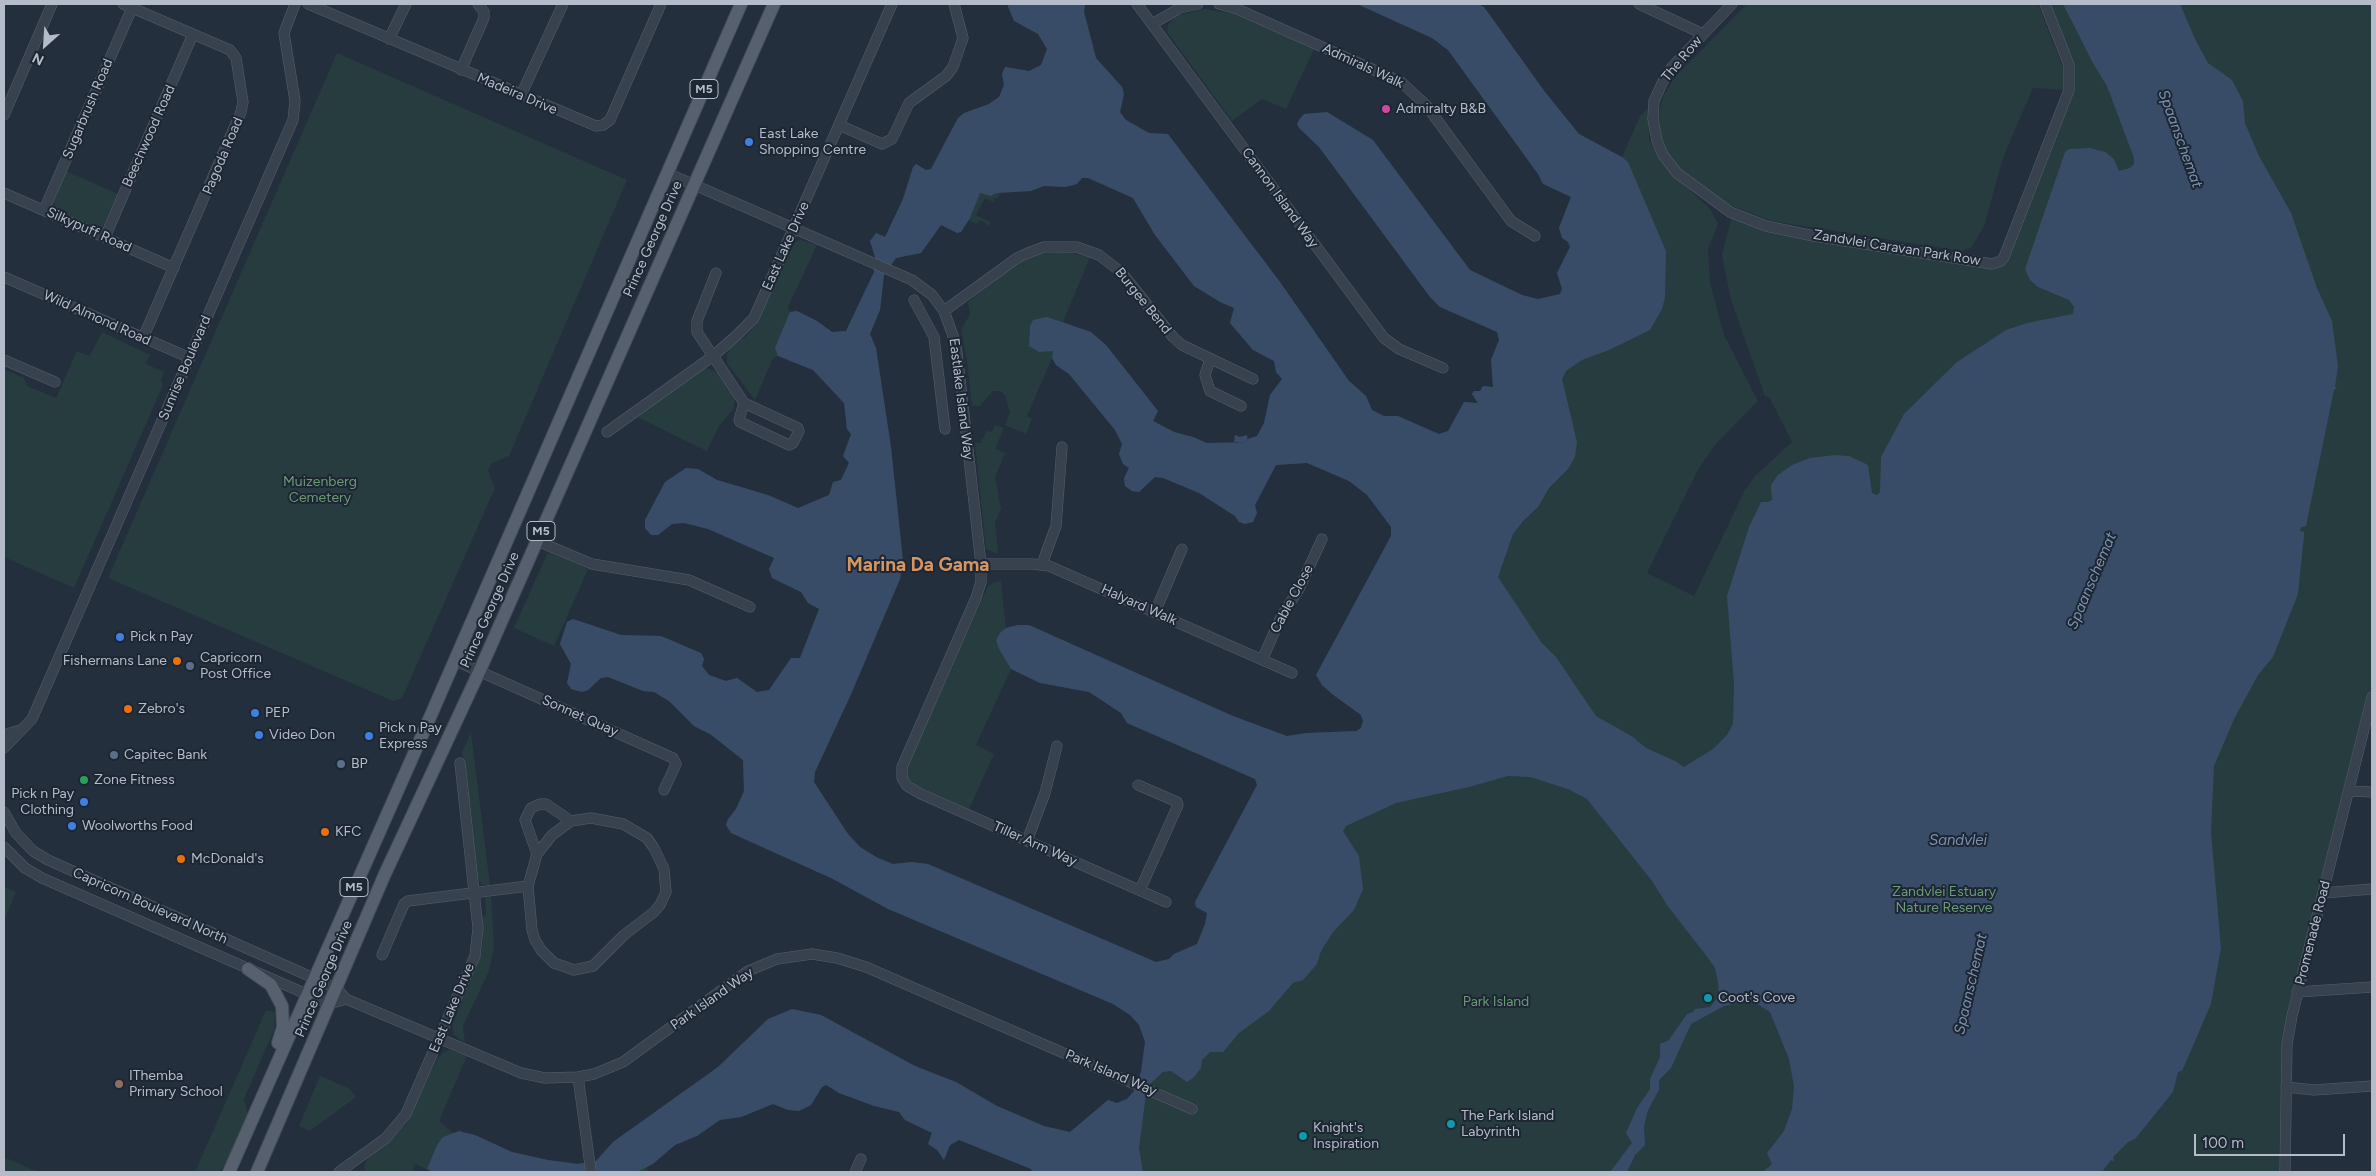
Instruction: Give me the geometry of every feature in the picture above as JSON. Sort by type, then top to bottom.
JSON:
[{"type":"main road","name":"Prince George Drive","points":[[229,1172],[741,4]]},
{"type":"main road","name":"Prince George Drive","points":[[257,1172],[384,876],[480,670],[774,4]]},
{"type":"main road","points":[[248,969],[266,980],[274,991],[282,1006],[284,1019],[252,1118]]},
{"type":"street","points":[[4,115],[52,4]]},
{"type":"street","name":"Sunrise Boulevard","points":[[4,748],[28,726],[293,120],[294,101],[284,33],[295,4]]},
{"type":"street","name":"Madeira Drive","points":[[308,4],[591,126],[606,123],[610,120],[660,4]]},
{"type":"street","points":[[390,39],[406,4]]},
{"type":"street","points":[[461,70],[484,18],[484,12],[478,4]]},
{"type":"street","points":[[521,96],[562,4]]},
{"type":"street","name":"East Lake Drive","points":[[607,432],[713,356],[754,318],[892,4]]},
{"type":"street","points":[[839,125],[882,144],[892,139],[909,103],[946,76],[953,67],[963,38],[954,4]]},
{"type":"street","name":"Cannon Island Way","points":[[1137,4],[1384,338],[1399,350],[1442,368]]},
{"type":"street","points":[[1152,24],[1180,8],[1198,4]]},
{"type":"street","name":"Admirals Walk","points":[[1219,4],[1237,9],[1401,82],[1426,105],[1511,220],[1535,236]]},
{"type":"street","points":[[1638,4],[1703,34]]},
{"type":"street","name":"The Row","points":[[1730,212],[1696,189],[1672,167],[1659,147],[1654,126],[1654,101],[1665,77],[1732,4]]},
{"type":"street","name":"Zandvlei Caravan Park Row","points":[[1730,212],[1766,226],[1791,232],[1992,264],[2001,261],[2069,90],[2069,65],[2045,4]]},
{"type":"street","name":"Pagoda Road","points":[[127,6],[234,54],[244,102],[143,338]]},
{"type":"street","name":"Sugarbrush Road","points":[[44,210],[127,6]]},
{"type":"street","name":"Beechwood Road","points":[[105,237],[193,34]]},
{"type":"street","name":"Eastlake Island Way","points":[[667,173],[896,272],[925,289],[944,311],[952,331],[956,344],[981,564],[981,582],[976,598],[902,766],[901,774],[905,783]]},
{"type":"street","name":"Silkypuff Road","points":[[4,193],[174,268]]},
{"type":"street","name":"Burgee Bend","points":[[944,311],[1017,258],[1044,247],[1077,247],[1092,251],[1114,265],[1129,280],[1177,341],[1253,379]]},
{"type":"street","points":[[716,273],[696,326],[698,335],[744,403],[798,428],[799,431],[793,444],[789,444],[740,422],[738,420],[744,403]]},
{"type":"street","name":"Wild Almond Road","points":[[4,277],[190,358]]},
{"type":"street","points":[[914,300],[934,337],[945,430]]},
{"type":"street","points":[[934,337],[952,331]]},
{"type":"street","points":[[1210,358],[1205,375],[1208,389],[1241,406]]},
{"type":"street","points":[[4,360],[55,382]]},
{"type":"street","points":[[1042,564],[1056,526],[1062,447]]},
{"type":"street","name":"Cable Close","points":[[1262,660],[1281,617],[1299,589],[1322,539]]},
{"type":"street","points":[[537,541],[592,564],[689,580],[750,607]]},
{"type":"street","points":[[1155,612],[1182,550]]},
{"type":"street","name":"Halyard Walk","points":[[981,564],[1042,564],[1292,673]]},
{"type":"street","name":"Sonnet Quay","points":[[454,660],[673,758],[676,764],[664,790]]},
{"type":"street","name":"Promenade Road","points":[[2285,1172],[2289,1033],[2297,992],[2372,698]]},
{"type":"street","points":[[4,735],[28,726]]},
{"type":"street","points":[[1027,840],[1045,794],[1057,746]]},
{"type":"street","name":"East Lake Drive","points":[[339,1172],[353,1168],[400,1123],[440,1038],[474,956],[478,928],[460,764]]},
{"type":"street","name":"Tiller Arm Way","points":[[905,783],[921,794],[1166,902]]},
{"type":"street","points":[[1138,785],[1177,802],[1178,807],[1140,890]]},
{"type":"street","points":[[2349,791],[2372,792]]},
{"type":"street","points":[[537,854],[525,820],[531,808],[540,804],[546,804],[571,821]]},
{"type":"street","name":"Capricorn Boulevard North","points":[[4,812],[16,833],[33,851],[48,860],[336,988]]},
{"type":"street","points":[[591,818],[623,824],[647,838],[654,848],[666,877],[666,892],[660,905],[624,935],[594,966],[574,970],[554,963],[541,950],[535,940],[532,930],[528,886],[537,854],[552,835],[571,821],[591,818]]},
{"type":"street","name":"Capricorn Boulevard North","points":[[4,847],[25,868],[42,878],[329,1004]]},
{"type":"street","points":[[382,955],[404,904],[408,901],[528,886]]},
{"type":"street","points":[[2323,893],[2372,889]]},
{"type":"street","name":"Park Island Way","points":[[336,988],[346,999],[521,1073],[545,1078],[578,1077],[594,1074],[623,1062],[748,971],[777,959],[812,954],[844,959],[866,967],[1192,1109]]},
{"type":"street","points":[[2297,992],[2372,987]]},
{"type":"street","points":[[329,1004],[346,999]]},
{"type":"street","points":[[578,1077],[591,1172]]},
{"type":"street","points":[[2286,1087],[2314,1090],[2372,1086]]},
{"type":"street","points":[[855,1172],[861,1159]]},
{"type":"green space","name":"Sandvlei","points":[[1007,4],[1085,4],[1084,12],[1096,58],[1122,87],[1124,94],[1120,112],[1126,120],[1149,133],[1168,134],[1280,282],[1349,381],[1366,396],[1372,410],[1384,416],[1398,416],[1439,434],[1448,431],[1464,402],[1478,403],[1472,394],[1474,391],[1480,391],[1483,386],[1493,387],[1491,360],[1499,340],[1497,332],[1440,307],[1430,297],[1319,147],[1299,128],[1297,124],[1299,120],[1304,114],[1327,112],[1373,140],[1470,270],[1522,295],[1538,299],[1560,294],[1562,289],[1557,273],[1570,247],[1568,242],[1562,238],[1559,228],[1571,197],[1543,184],[1538,174],[1448,50],[1432,38],[1357,4],[1478,4],[1484,7],[1545,92],[1579,134],[1622,157],[1640,116],[1649,107],[1649,140],[1662,164],[1710,209],[1718,224],[1708,249],[1710,282],[1724,335],[1758,401],[1715,445],[1699,468],[1647,573],[1694,596],[1745,490],[1755,476],[1792,442],[1769,397],[1765,396],[1731,300],[1722,255],[1732,215],[1995,267],[2070,88],[2046,4],[2372,4],[2372,697],[2292,1016],[2285,1172],[1033,1172],[1031,1169],[959,1140],[950,1145],[944,1160],[937,1150],[928,1144],[932,1133],[905,1120],[899,1112],[874,1106],[839,1093],[826,1085],[822,1087],[811,1105],[799,1111],[788,1110],[773,1104],[741,1117],[720,1120],[697,1136],[675,1145],[647,1167],[648,1172],[433,1172],[415,1164],[412,1172],[365,1172],[364,1166],[368,1158],[391,1140],[407,1123],[437,1059],[445,1051],[450,1050],[467,1056],[439,1121],[453,1133],[459,1131],[475,1135],[512,1152],[548,1160],[584,1164],[596,1161],[613,1142],[718,1067],[768,1019],[792,1009],[821,1015],[915,1066],[956,1082],[997,1106],[1044,1126],[1070,1132],[1108,1100],[1117,1103],[1127,1099],[1134,1091],[1141,1072],[1145,1042],[1139,1025],[1130,1015],[1113,1004],[888,909],[833,879],[731,833],[726,825],[744,791],[743,760],[710,734],[694,726],[669,701],[654,692],[643,691],[608,677],[601,678],[588,690],[582,692],[571,689],[567,683],[571,664],[560,644],[567,622],[573,619],[621,635],[661,636],[701,653],[704,659],[702,666],[709,675],[726,681],[737,678],[757,692],[769,690],[791,658],[800,658],[819,609],[808,603],[801,592],[772,578],[769,569],[774,558],[708,529],[684,523],[672,524],[658,535],[651,535],[645,528],[645,520],[665,482],[686,468],[698,469],[717,480],[768,495],[798,508],[829,495],[833,482],[841,480],[849,463],[843,456],[851,434],[847,429],[844,403],[813,370],[778,356],[773,358],[755,400],[727,363],[727,355],[730,348],[746,336],[756,324],[796,241],[801,240],[817,245],[788,307],[790,312],[797,311],[817,321],[832,332],[846,331],[874,272],[875,257],[870,241],[876,233],[885,237],[903,199],[913,167],[916,164],[926,170],[931,169],[958,118],[964,113],[989,104],[999,97],[1004,85],[1002,74],[1005,67],[1029,71],[1041,65],[1047,49],[1038,34],[1014,21]],"holes":[[[1082,178],[1088,178],[1133,198],[1155,235],[1194,286],[1234,308],[1230,323],[1253,350],[1274,361],[1276,372],[1282,379],[1270,395],[1264,423],[1257,436],[1248,439],[1249,442],[1233,444],[1207,443],[1174,432],[1153,421],[1158,411],[1106,345],[1091,332],[1063,322],[1090,257],[1066,252],[1039,254],[1021,262],[997,278],[968,302],[970,314],[961,330],[972,406],[980,406],[994,391],[1000,391],[1005,395],[1010,412],[1005,425],[1026,434],[1032,419],[1027,416],[1052,358],[1056,365],[1069,374],[1115,430],[1122,444],[1119,454],[1123,464],[1129,468],[1124,478],[1125,486],[1132,491],[1139,492],[1155,477],[1163,478],[1199,493],[1235,516],[1239,522],[1245,524],[1253,522],[1257,513],[1255,505],[1276,465],[1307,463],[1349,481],[1367,494],[1391,527],[1391,536],[1316,675],[1322,685],[1332,694],[1361,715],[1363,721],[1361,728],[1356,731],[1306,733],[1287,736],[1233,716],[1029,625],[1006,628],[1001,581],[988,586],[907,766],[907,777],[913,784],[969,809],[994,754],[976,745],[1011,669],[1040,683],[1089,692],[1121,713],[1127,723],[1255,779],[1257,785],[1195,902],[1196,907],[1207,913],[1197,944],[1174,954],[1169,959],[1156,962],[928,864],[912,862],[893,864],[878,858],[860,847],[848,834],[814,782],[815,772],[852,692],[900,579],[903,561],[891,447],[876,348],[870,334],[880,310],[884,275],[896,258],[921,253],[941,225],[959,233],[970,219],[970,221],[977,224],[980,220],[986,223],[987,227],[990,222],[976,215],[985,198],[993,202],[995,198],[998,199],[1000,193],[1031,191],[1044,186],[1065,187],[1077,184]]]},
{"type":"green space","points":[[1747,4],[2038,4],[2064,70],[2064,90],[2033,88],[2003,158],[1984,226],[1971,248],[1961,251],[1772,221],[1732,206],[1700,188],[1675,166],[1660,144],[1657,122],[1663,97],[1674,78]]},
{"type":"green space","points":[[1204,9],[1234,14],[1314,49],[1286,109],[1262,99],[1232,121],[1167,32],[1168,25],[1176,16]]},
{"type":"green space","name":"Muizenberg Cemetery","points":[[337,53],[627,180],[509,456],[492,463],[488,471],[495,488],[402,698],[393,701],[108,578]]},
{"type":"green space","points":[[66,171],[118,194],[103,226],[97,229],[57,211],[54,202]]},
{"type":"green space","points":[[102,332],[150,355],[146,364],[164,372],[161,380],[163,385],[74,588],[4,557],[4,369],[24,378],[27,386],[56,398],[77,351],[90,356]]},
{"type":"green space","points":[[707,368],[718,373],[735,399],[733,409],[719,426],[707,451],[637,417],[701,369]]},
{"type":"green space","points":[[995,425],[1004,428],[995,449],[1005,453],[995,477],[1001,509],[995,523],[998,553],[986,549],[975,443],[980,443],[987,431],[992,432]]},
{"type":"green space","points":[[548,552],[588,569],[554,646],[514,628]]},
{"type":"green space","points":[[471,733],[490,885],[482,885],[477,877],[462,752]]},
{"type":"green space","points":[[4,887],[16,892],[4,921]]},
{"type":"green space","points":[[491,895],[494,947],[489,971],[463,1026],[465,1043],[454,1035],[452,1025],[480,958],[483,942],[483,918],[486,914],[485,898]]},
{"type":"green space","points":[[266,1010],[275,1012],[274,1030],[244,1099],[247,1118],[232,1152],[220,1172],[195,1172]]},
{"type":"green space","points":[[320,1076],[350,1089],[356,1097],[310,1131],[299,1126]]},
{"type":"green space","points":[[4,1157],[38,1172],[4,1172]]},
{"type":"water","name":"Sandvlei","points":[[1007,4],[1085,4],[1084,12],[1096,58],[1122,87],[1124,94],[1120,112],[1126,120],[1149,133],[1168,134],[1280,282],[1349,381],[1366,396],[1372,410],[1384,416],[1398,416],[1439,434],[1448,431],[1464,402],[1478,403],[1472,394],[1474,391],[1480,391],[1483,386],[1493,387],[1491,360],[1499,340],[1497,332],[1440,307],[1430,297],[1319,147],[1299,128],[1297,124],[1299,120],[1304,114],[1327,112],[1373,140],[1470,270],[1522,295],[1538,299],[1560,294],[1562,289],[1557,273],[1570,247],[1568,242],[1562,238],[1559,228],[1571,197],[1543,184],[1538,174],[1448,50],[1432,38],[1357,4],[1478,4],[1484,7],[1545,92],[1579,134],[1628,162],[1666,251],[1665,297],[1662,309],[1650,330],[1609,350],[1582,360],[1566,371],[1562,379],[1577,442],[1575,457],[1568,469],[1549,488],[1538,507],[1513,534],[1498,577],[1541,642],[1556,657],[1596,716],[1633,737],[1646,748],[1684,767],[1713,749],[1727,735],[1733,724],[1734,683],[1727,596],[1749,527],[1761,502],[1772,500],[1771,485],[1778,475],[1792,465],[1810,458],[1835,455],[1849,456],[1868,465],[1872,493],[1877,495],[1880,492],[1881,457],[1904,414],[1957,362],[2006,330],[2027,323],[2073,314],[2074,307],[2069,300],[2038,287],[2030,280],[2025,269],[2065,152],[2069,149],[2090,148],[2105,152],[2114,159],[2119,171],[2130,168],[2134,164],[2134,158],[2107,86],[2063,4],[2180,4],[2208,63],[2232,80],[2243,101],[2245,123],[2259,156],[2291,213],[2317,288],[2332,321],[2338,366],[2335,387],[2337,388],[2334,390],[2306,526],[2301,527],[2300,531],[2304,532],[2304,536],[2298,594],[2273,657],[2258,675],[2234,719],[2214,766],[2211,832],[2221,948],[2211,1004],[2182,1071],[2178,1072],[2173,1092],[2135,1139],[2128,1142],[2113,1157],[2114,1162],[2111,1160],[2102,1172],[1763,1172],[1772,1164],[1767,1153],[1784,1131],[1792,1109],[1794,1086],[1789,1059],[1770,1012],[1751,1000],[1724,1006],[1691,1024],[1671,1068],[1659,1080],[1659,1090],[1648,1110],[1644,1126],[1645,1145],[1635,1155],[1627,1172],[1610,1172],[1632,1143],[1626,1133],[1637,1108],[1650,1089],[1650,1079],[1660,1057],[1660,1044],[1669,1040],[1687,1014],[1695,1009],[1710,1007],[1719,996],[1715,968],[1667,905],[1652,881],[1587,799],[1568,789],[1530,777],[1508,776],[1469,787],[1396,803],[1346,826],[1343,831],[1359,856],[1363,889],[1354,910],[1333,932],[1321,951],[1317,964],[1303,980],[1293,983],[1269,1011],[1239,1033],[1223,1052],[1210,1052],[1202,1060],[1201,1068],[1194,1077],[1187,1082],[1171,1071],[1163,1072],[1150,1084],[1146,1094],[1139,1148],[1143,1172],[1033,1172],[1031,1169],[959,1140],[950,1145],[944,1160],[937,1150],[928,1144],[932,1133],[905,1120],[899,1112],[874,1106],[839,1093],[826,1085],[822,1087],[811,1105],[799,1111],[788,1110],[773,1104],[741,1117],[720,1120],[697,1136],[675,1145],[653,1164],[637,1172],[433,1172],[427,1169],[437,1145],[443,1137],[459,1131],[475,1135],[512,1152],[548,1160],[577,1164],[596,1161],[613,1142],[718,1067],[768,1019],[792,1009],[821,1015],[915,1066],[956,1082],[997,1106],[1044,1126],[1070,1132],[1108,1100],[1117,1103],[1127,1099],[1134,1091],[1141,1072],[1145,1042],[1139,1025],[1130,1015],[1113,1004],[888,909],[833,879],[731,833],[726,825],[744,791],[743,760],[710,734],[694,726],[669,701],[654,692],[643,691],[608,677],[601,678],[588,690],[582,692],[571,689],[567,683],[571,664],[560,644],[567,622],[573,619],[621,635],[661,636],[701,653],[704,659],[702,666],[709,675],[726,681],[737,678],[757,692],[769,690],[791,658],[800,658],[819,609],[808,603],[801,592],[772,578],[769,569],[774,558],[708,529],[684,523],[672,524],[658,535],[651,535],[645,528],[645,520],[665,482],[686,468],[698,469],[717,480],[768,495],[798,508],[829,495],[833,482],[841,480],[849,463],[843,456],[851,434],[847,429],[844,403],[813,370],[778,356],[775,348],[790,312],[797,311],[817,321],[832,332],[846,331],[874,272],[875,257],[870,241],[876,233],[885,237],[903,199],[913,167],[916,164],[926,170],[931,169],[958,118],[964,113],[989,104],[999,97],[1004,85],[1002,74],[1005,67],[1029,71],[1041,65],[1047,49],[1038,34],[1014,21]],"holes":[[[1082,178],[1088,178],[1133,198],[1155,235],[1194,286],[1234,308],[1230,323],[1253,350],[1274,361],[1276,372],[1282,379],[1270,395],[1264,423],[1257,436],[1248,439],[1248,442],[1247,435],[1240,437],[1235,435],[1234,442],[1207,443],[1174,432],[1153,421],[1158,411],[1106,345],[1091,332],[1047,317],[1033,320],[1030,326],[1029,346],[1039,352],[1053,351],[1052,358],[1056,365],[1069,374],[1115,430],[1122,444],[1119,454],[1123,464],[1129,468],[1124,478],[1125,486],[1132,491],[1139,492],[1155,477],[1163,478],[1199,493],[1235,516],[1239,522],[1245,524],[1253,522],[1257,513],[1255,505],[1276,465],[1307,463],[1349,481],[1367,495],[1391,527],[1391,536],[1316,675],[1322,685],[1332,694],[1361,715],[1363,721],[1361,728],[1356,731],[1306,733],[1287,736],[1233,716],[1029,625],[1017,625],[1006,628],[996,640],[1011,669],[1040,683],[1089,692],[1121,713],[1127,723],[1255,779],[1257,785],[1195,902],[1196,907],[1207,913],[1197,944],[1174,954],[1169,959],[1156,962],[928,864],[912,862],[893,864],[878,858],[860,847],[848,834],[814,782],[815,772],[852,692],[900,579],[903,561],[891,447],[876,348],[870,334],[880,310],[884,275],[896,258],[921,253],[941,225],[957,233],[961,232],[970,218],[980,193],[991,196],[996,193],[1031,191],[1044,186],[1065,187],[1077,184]]]},
{"type":"place","name":"Admiralty B&B","points":[[1386,109]]},
{"type":"place","name":"East Lake Shopping Centre","points":[[749,142]]},
{"type":"place","name":"Pick n Pay","points":[[120,637]]},
{"type":"place","name":"Fishermans Lane","points":[[177,661]]},
{"type":"place","name":"Capricorn Post Office","points":[[190,666]]},
{"type":"place","name":"Zebro's","points":[[128,709]]},
{"type":"place","name":"PEP","points":[[255,713]]},
{"type":"place","name":"Video Don","points":[[259,735]]},
{"type":"place","name":"Pick n Pay Express","points":[[369,736]]},
{"type":"place","name":"Capitec Bank","points":[[114,755]]},
{"type":"place","name":"BP","points":[[341,764]]},
{"type":"place","name":"Zone Fitness","points":[[84,780]]},
{"type":"place","name":"Pick n Pay Clothing","points":[[84,802]]},
{"type":"place","name":"Woolworths Food","points":[[72,826]]},
{"type":"place","name":"KFC","points":[[325,832]]},
{"type":"place","name":"McDonald's","points":[[181,859]]},
{"type":"place","name":"Coot's Cove","points":[[1708,998]]},
{"type":"place","name":"IThemba Primary School","points":[[119,1084]]},
{"type":"place","name":"The Park Island Labyrinth","points":[[1451,1124]]},
{"type":"place","name":"Knight's Inspiration","points":[[1303,1136]]},
{"type":"district","name":"Marina Da Gama","points":[[918,565]]},
{"type":"water label","name":"Spaanschemat","points":[[2180,139]]},
{"type":"water label","name":"Spaanschemat","points":[[2092,581]]},
{"type":"water label","name":"Spaanschemat","points":[[1971,984]]},
{"type":"park label","name":"Zandvlei Estuary Nature Reserve","points":[[1944,900]]},
{"type":"park label","name":"Park Island","points":[[1496,1002]]}]
